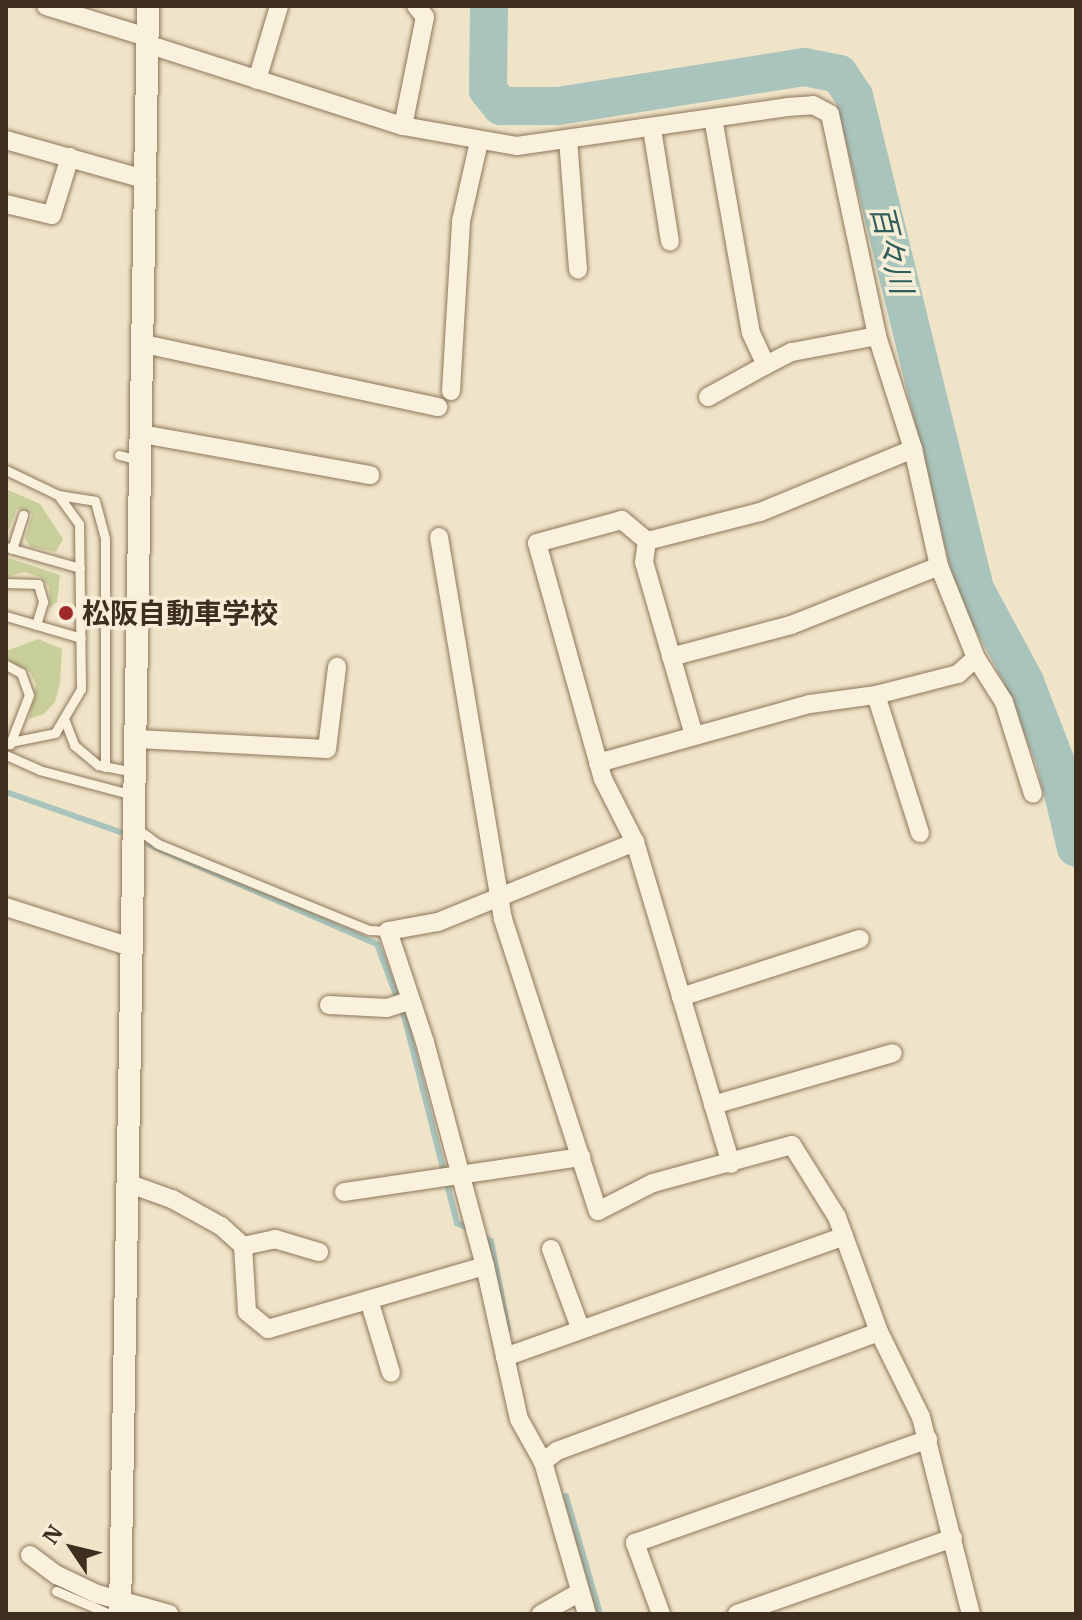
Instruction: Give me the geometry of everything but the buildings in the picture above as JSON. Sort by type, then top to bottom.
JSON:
[{"type":"street","points":[[46,6],[257,80],[403,126],[479,142],[517,146],[813,105],[830,114],[877,336],[913,449],[939,566],[976,658],[1004,702],[1033,794]]},
{"type":"street","points":[[117,1609],[130,1184],[148,6]]},
{"type":"street","points":[[257,80],[279,6]]},
{"type":"street","points":[[403,126],[425,17],[416,6]]},
{"type":"street","points":[[713,118],[751,333],[766,365]]},
{"type":"street","points":[[652,129],[670,242]]},
{"type":"street","points":[[568,139],[578,270]]},
{"type":"street","points":[[6,140],[147,180]]},
{"type":"street","points":[[451,391],[461,221],[479,142]]},
{"type":"street","points":[[6,204],[52,215],[70,157]]},
{"type":"street","points":[[708,397],[792,352],[877,336]]},
{"type":"street","points":[[144,344],[438,407]]},
{"type":"street","points":[[142,434],[370,475]]},
{"type":"street","points":[[647,541],[760,512],[913,449]]},
{"type":"street","points":[[647,541],[622,520],[537,543],[598,763],[635,842],[731,1164]]},
{"type":"street","points":[[439,537],[498,898],[598,1211],[653,1183],[792,1145],[806,1160],[844,1236],[879,1332],[928,1439],[971,1614]]},
{"type":"street","points":[[647,541],[644,562],[694,735]]},
{"type":"street","points":[[671,657],[791,625],[939,566]]},
{"type":"street","points":[[598,763],[810,704],[876,695],[958,674],[976,658]]},
{"type":"street","points":[[137,739],[327,749],[337,667]]},
{"type":"street","points":[[876,695],[920,833]]},
{"type":"street","points":[[587,1614],[543,1462],[519,1419],[485,1266],[472,1221],[450,1177],[401,1003],[388,931],[438,922],[635,842]]},
{"type":"street","points":[[6,907],[134,948]]},
{"type":"street","points":[[681,997],[860,939]]},
{"type":"street","points":[[329,1005],[401,1003]]},
{"type":"street","points":[[713,1105],[893,1053]]},
{"type":"street","points":[[344,1192],[581,1157]]},
{"type":"street","points":[[130,1184],[172,1199],[221,1226],[243,1246],[247,1312],[268,1329],[485,1266]]},
{"type":"street","points":[[505,1357],[844,1236]]},
{"type":"street","points":[[243,1246],[275,1239],[319,1252]]},
{"type":"street","points":[[551,1249],[581,1330]]},
{"type":"street","points":[[369,1300],[391,1373]]},
{"type":"street","points":[[543,1462],[557,1451],[879,1332]]},
{"type":"street","points":[[661,1614],[635,1543],[928,1439]]},
{"type":"street","points":[[737,1614],[953,1538]]},
{"type":"street","points":[[30,1555],[57,1575],[117,1609],[169,1614]]},
{"type":"street","points":[[541,1614],[580,1592]]},
{"type":"lane","points":[[119,455],[142,460]]},
{"type":"lane","points":[[6,470],[58,495],[95,501],[105,539],[105,767]]},
{"type":"lane","points":[[8,743],[55,733],[65,721],[81,689],[79,524],[58,495]]},
{"type":"lane","points":[[23,515],[9,548],[80,568]]},
{"type":"lane","points":[[6,583],[38,584],[43,602],[36,625]]},
{"type":"lane","points":[[6,616],[81,638]]},
{"type":"lane","points":[[6,665],[21,673],[29,695],[8,743]]},
{"type":"lane","points":[[65,721],[74,745],[105,767],[136,773]]},
{"type":"lane","points":[[8,756],[136,796]]},
{"type":"lane","points":[[136,828],[158,844],[369,930],[388,931]]},
{"type":"lane","points":[[56,1591],[117,1609]]},
{"type":"green space","points":[[6,489],[40,504],[63,539],[56,552],[31,547],[25,539],[32,514],[17,509],[6,536]]},
{"type":"green space","points":[[6,557],[60,575],[57,602],[50,608],[49,587],[40,577],[25,572],[6,577]]},
{"type":"green space","points":[[38,639],[62,649],[60,683],[55,702],[44,714],[29,719],[36,684],[30,672],[6,659],[6,651]]},
{"type":"waterway","name":"百々川","points":[[489,6],[488,90],[501,106],[558,106],[804,67],[839,74],[854,96],[975,589],[1025,682],[1055,760],[1076,848]]},
{"type":"waterway","points":[[6,792],[123,833]]},
{"type":"waterway","points":[[150,845],[377,944],[405,1019],[457,1223],[472,1230]]},
{"type":"waterway","points":[[481,1236],[491,1241],[508,1329]]},
{"type":"waterway","points":[[566,1496],[600,1614]]},
{"type":"place","name":"松阪自動車学校","points":[[66,613]]}]
